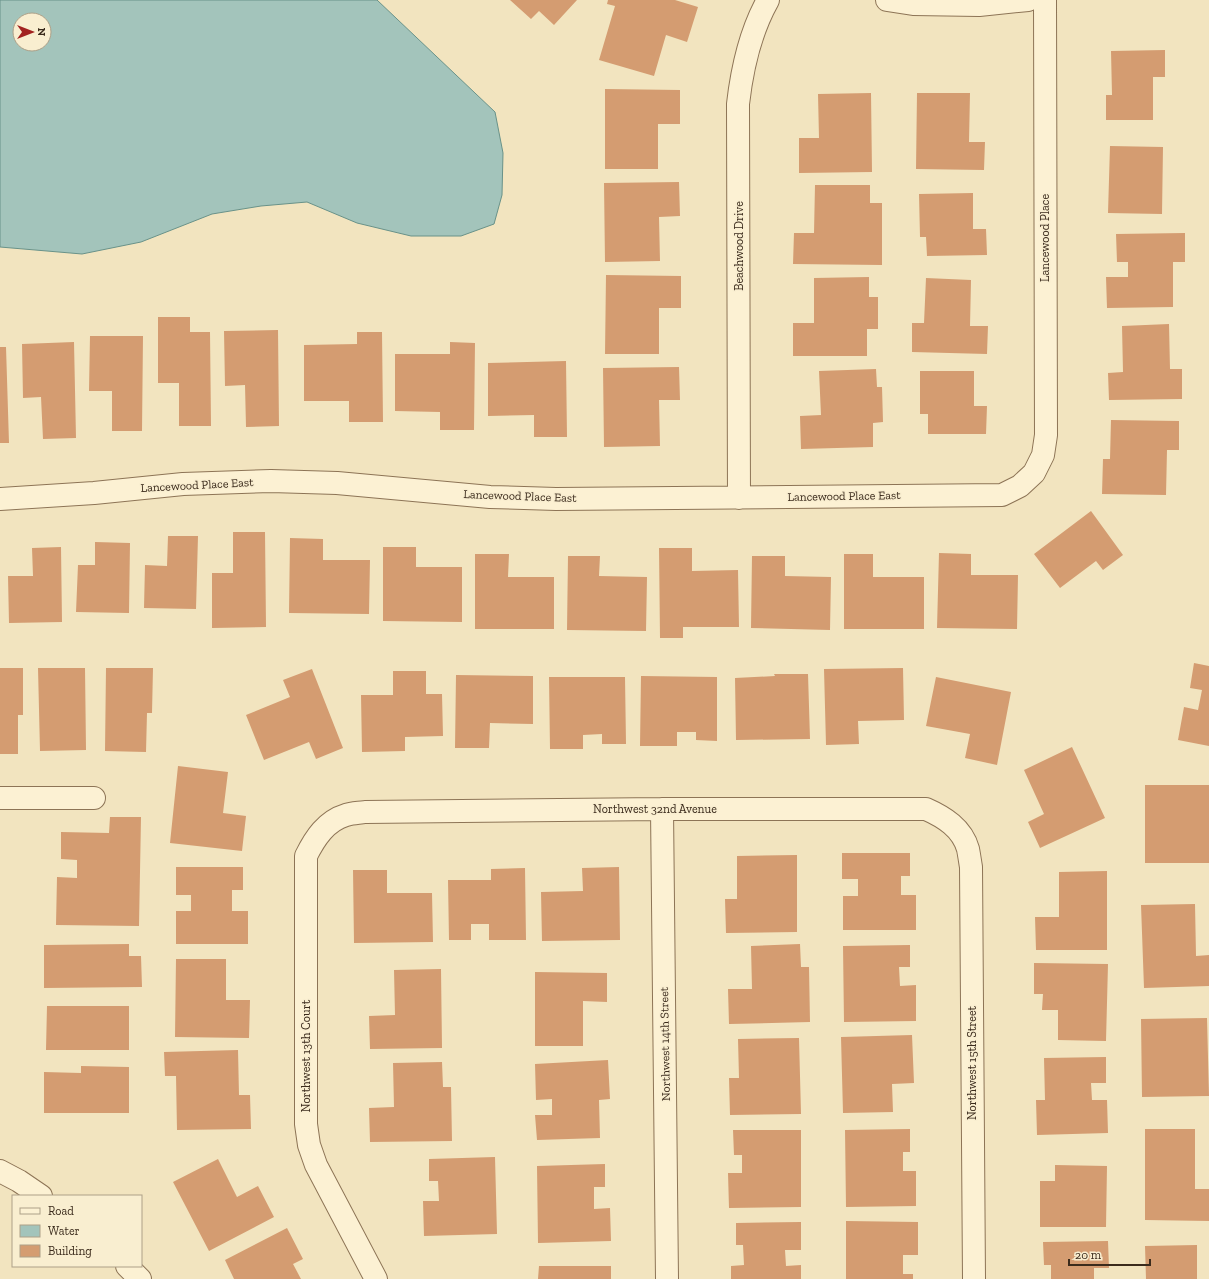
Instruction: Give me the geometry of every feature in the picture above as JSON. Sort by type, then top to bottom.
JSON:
[{"type":"street","name":"Beachwood Drive","points":[[739,498],[738,104],[750,43],[768,0]]},
{"type":"street","points":[[887,0],[913,4],[980,5],[1028,0]]},
{"type":"street","name":"Lancewood Place","points":[[1034,473],[1043,456],[1046,435],[1045,0]]},
{"type":"street","name":"Lancewood Place East","points":[[0,499],[94,493],[183,484],[271,481],[337,483],[498,497],[739,498],[1002,494],[1020,486],[1034,473]]},
{"type":"street","points":[[0,798],[94,798]]},
{"type":"street","name":"Northwest 32nd Avenue","points":[[328,824],[346,815],[365,812],[662,809],[926,809],[944,817],[958,830],[967,848]]},
{"type":"street","name":"Northwest 14th Street","points":[[662,809],[667,1279]]},
{"type":"street","name":"Northwest 13th Court","points":[[328,824],[315,839],[306,856],[306,1124],[309,1145],[316,1165],[376,1279]]},
{"type":"street","name":"Northwest 15th Street","points":[[967,848],[970,867],[974,1279]]},
{"type":"street","points":[[0,1172],[18,1181],[39,1195]]},
{"type":"street","points":[[128,1267],[140,1279]]},
{"type":"water","points":[[0,0],[377,0],[495,112],[503,153],[502,195],[494,224],[461,236],[411,236],[357,223],[307,202],[261,206],[212,214],[141,242],[82,254],[0,247]]},
{"type":"building","points":[[510,0],[577,0],[554,25],[539,11],[531,19]]},
{"type":"building","points":[[608,0],[675,0],[698,7],[687,42],[666,35],[654,76],[599,60],[615,6],[607,4]]},
{"type":"building","points":[[1165,50],[1165,77],[1153,77],[1153,120],[1106,120],[1106,95],[1112,95],[1111,51]]},
{"type":"building","points":[[605,89],[680,90],[680,124],[658,124],[658,169],[605,169]]},
{"type":"building","points":[[871,93],[872,172],[799,173],[799,138],[819,138],[818,94]]},
{"type":"building","points":[[917,93],[970,93],[969,142],[985,142],[984,170],[916,169]]},
{"type":"building","points":[[1110,146],[1163,147],[1162,214],[1108,213]]},
{"type":"building","points":[[679,182],[680,216],[659,217],[660,261],[605,262],[604,183]]},
{"type":"building","points":[[815,185],[870,185],[870,203],[882,203],[882,265],[793,264],[794,233],[814,233]]},
{"type":"building","points":[[973,193],[973,229],[986,229],[987,255],[927,256],[926,237],[920,237],[919,194]]},
{"type":"building","points":[[1185,233],[1185,262],[1173,262],[1173,307],[1107,308],[1106,277],[1128,277],[1128,262],[1117,262],[1116,234]]},
{"type":"building","points":[[606,275],[681,276],[681,308],[659,308],[659,354],[605,354]]},
{"type":"building","points":[[869,277],[869,297],[878,297],[878,329],[867,329],[867,356],[793,356],[793,323],[814,323],[814,278]]},
{"type":"building","points":[[926,278],[971,280],[970,326],[988,326],[987,354],[912,352],[912,323],[924,323]]},
{"type":"building","points":[[158,317],[190,317],[190,332],[210,332],[211,426],[179,426],[179,383],[158,383]]},
{"type":"building","points":[[1169,324],[1170,369],[1182,369],[1182,399],[1109,400],[1108,373],[1123,372],[1122,326]]},
{"type":"building","points":[[278,330],[279,426],[246,427],[245,385],[225,386],[224,331]]},
{"type":"building","points":[[357,332],[382,332],[383,422],[349,422],[349,401],[304,401],[304,345],[357,344]]},
{"type":"building","points":[[90,336],[143,336],[142,431],[112,431],[112,391],[89,391]]},
{"type":"building","points":[[74,342],[76,438],[43,439],[41,397],[23,398],[22,344]]},
{"type":"building","points":[[450,342],[475,343],[474,430],[440,430],[440,412],[395,411],[395,354],[450,354]]},
{"type":"building","points":[[0,347],[6,347],[9,443],[0,443]]},
{"type":"building","points":[[566,361],[567,437],[534,437],[534,415],[488,416],[488,363]]},
{"type":"building","points":[[679,367],[680,400],[659,400],[660,446],[604,447],[603,368]]},
{"type":"building","points":[[876,369],[877,387],[882,387],[883,422],[873,423],[873,447],[801,449],[800,416],[821,415],[819,371]]},
{"type":"building","points":[[920,371],[974,371],[974,406],[987,406],[986,434],[928,434],[928,414],[920,414]]},
{"type":"building","points":[[1111,420],[1179,421],[1179,450],[1167,450],[1166,495],[1102,494],[1103,459],[1110,459]]},
{"type":"building","points":[[1091,511],[1123,555],[1103,570],[1096,561],[1060,588],[1034,554]]},
{"type":"building","points":[[233,532],[265,532],[266,627],[212,628],[212,573],[233,573]]},
{"type":"building","points":[[168,536],[198,536],[196,609],[144,608],[145,565],[167,566]]},
{"type":"building","points":[[290,538],[323,539],[323,560],[370,560],[369,614],[289,613]]},
{"type":"building","points":[[95,542],[130,543],[129,613],[76,612],[78,565],[95,565]]},
{"type":"building","points":[[61,547],[62,622],[9,623],[8,576],[33,576],[32,548]]},
{"type":"building","points":[[383,547],[416,547],[416,567],[462,567],[462,622],[383,621]]},
{"type":"building","points":[[659,548],[692,548],[692,571],[738,570],[739,627],[683,627],[683,638],[660,638]]},
{"type":"building","points":[[939,553],[971,554],[971,575],[1018,575],[1017,629],[937,628]]},
{"type":"building","points":[[475,554],[509,554],[508,577],[554,577],[554,629],[475,629]]},
{"type":"building","points":[[844,554],[873,554],[873,577],[924,577],[924,629],[844,629]]},
{"type":"building","points":[[568,556],[600,556],[599,576],[647,577],[646,631],[567,630]]},
{"type":"building","points":[[752,556],[785,556],[785,576],[831,577],[830,630],[751,628]]},
{"type":"building","points":[[1194,663],[1209,666],[1209,746],[1178,740],[1184,707],[1198,710],[1202,690],[1190,688]]},
{"type":"building","points":[[0,668],[23,668],[23,715],[18,715],[18,754],[0,754]]},
{"type":"building","points":[[38,668],[85,668],[86,750],[40,751]]},
{"type":"building","points":[[106,668],[153,668],[152,713],[147,713],[146,752],[105,751]]},
{"type":"building","points":[[903,668],[904,720],[858,721],[859,744],[826,745],[824,669]]},
{"type":"building","points":[[312,669],[343,748],[316,759],[309,742],[264,760],[246,715],[290,697],[283,680]]},
{"type":"building","points":[[393,671],[426,671],[426,694],[442,694],[443,736],[405,737],[405,751],[362,752],[361,695],[393,695]]},
{"type":"building","points":[[774,674],[808,674],[810,739],[736,740],[735,678],[775,676]]},
{"type":"building","points":[[456,675],[533,676],[533,724],[490,723],[489,748],[455,748]]},
{"type":"building","points":[[641,676],[717,677],[717,741],[696,740],[696,732],[677,732],[677,746],[640,746]]},
{"type":"building","points":[[549,677],[625,677],[626,744],[602,744],[602,734],[583,735],[583,749],[550,749]]},
{"type":"building","points":[[936,677],[1011,692],[997,765],[965,758],[970,734],[926,726]]},
{"type":"building","points":[[1072,747],[1105,818],[1040,848],[1028,822],[1044,814],[1024,770]]},
{"type":"building","points":[[178,766],[228,772],[223,813],[246,816],[242,851],[170,843]]},
{"type":"building","points":[[1145,785],[1209,785],[1209,863],[1145,863]]},
{"type":"building","points":[[110,817],[141,817],[139,926],[56,925],[57,877],[77,878],[77,860],[61,859],[61,832],[109,833]]},
{"type":"building","points":[[842,853],[910,853],[910,876],[901,876],[901,895],[916,895],[916,930],[843,930],[843,896],[858,896],[858,879],[842,879]]},
{"type":"building","points":[[797,855],[797,932],[726,933],[725,899],[737,899],[737,856]]},
{"type":"building","points":[[176,867],[243,867],[243,890],[232,890],[232,911],[248,911],[248,944],[176,944],[176,911],[191,911],[191,895],[176,895]]},
{"type":"building","points":[[619,867],[620,940],[542,941],[541,892],[583,891],[582,868]]},
{"type":"building","points":[[525,868],[526,940],[489,940],[489,924],[471,924],[471,940],[449,940],[448,880],[491,880],[491,869]]},
{"type":"building","points":[[353,870],[387,870],[387,893],[432,893],[433,942],[354,943]]},
{"type":"building","points":[[1107,871],[1107,950],[1036,950],[1035,917],[1059,917],[1059,872]]},
{"type":"building","points":[[1195,904],[1196,956],[1209,955],[1209,986],[1144,988],[1141,905]]},
{"type":"building","points":[[129,944],[129,956],[141,956],[142,987],[44,988],[44,945]]},
{"type":"building","points":[[800,944],[801,967],[809,967],[810,1022],[729,1024],[728,989],[752,989],[751,946]]},
{"type":"building","points":[[910,945],[910,967],[899,967],[900,986],[916,985],[916,1021],[844,1022],[843,946]]},
{"type":"building","points":[[176,959],[226,959],[226,1000],[250,1000],[249,1038],[175,1037]]},
{"type":"building","points":[[1034,963],[1108,964],[1106,1041],[1058,1040],[1058,1010],[1042,1010],[1043,994],[1034,994]]},
{"type":"building","points":[[441,969],[442,1048],[370,1049],[369,1016],[395,1015],[394,970]]},
{"type":"building","points":[[535,972],[607,973],[607,1002],[583,1001],[583,1046],[535,1046]]},
{"type":"building","points":[[47,1006],[129,1006],[129,1050],[46,1050]]},
{"type":"building","points":[[1207,1018],[1209,1096],[1142,1097],[1141,1019]]},
{"type":"building","points":[[912,1035],[914,1083],[892,1084],[893,1112],[843,1113],[841,1037]]},
{"type":"building","points":[[799,1038],[801,1114],[730,1115],[729,1078],[739,1078],[738,1039]]},
{"type":"building","points":[[238,1050],[239,1095],[250,1095],[251,1129],[177,1130],[176,1076],[165,1076],[164,1052]]},
{"type":"building","points":[[1106,1057],[1106,1083],[1091,1083],[1092,1100],[1107,1100],[1108,1133],[1037,1135],[1036,1100],[1045,1100],[1044,1058]]},
{"type":"building","points":[[608,1060],[610,1099],[599,1100],[600,1138],[537,1140],[535,1115],[552,1115],[552,1099],[536,1100],[535,1064]]},
{"type":"building","points":[[442,1062],[443,1087],[451,1087],[452,1141],[370,1142],[369,1108],[394,1107],[393,1063]]},
{"type":"building","points":[[81,1066],[129,1067],[129,1113],[44,1113],[44,1072],[81,1073]]},
{"type":"building","points":[[910,1129],[910,1152],[903,1152],[903,1171],[916,1171],[916,1206],[846,1207],[845,1130]]},
{"type":"building","points":[[1145,1129],[1195,1129],[1195,1189],[1209,1189],[1209,1221],[1145,1220]]},
{"type":"building","points":[[733,1130],[801,1130],[801,1207],[729,1208],[728,1173],[742,1173],[742,1155],[734,1155]]},
{"type":"building","points":[[495,1157],[497,1234],[424,1236],[423,1201],[439,1201],[438,1181],[429,1181],[429,1159]]},
{"type":"building","points":[[218,1159],[237,1197],[258,1186],[274,1217],[209,1251],[173,1182]]},
{"type":"building","points":[[605,1164],[605,1187],[594,1187],[594,1209],[610,1208],[611,1241],[538,1243],[537,1166]]},
{"type":"building","points":[[1055,1165],[1107,1166],[1106,1227],[1040,1227],[1040,1181],[1055,1181]]},
{"type":"building","points":[[846,1221],[918,1222],[918,1255],[903,1255],[903,1274],[913,1274],[913,1279],[846,1279]]},
{"type":"building","points":[[801,1222],[801,1250],[785,1250],[786,1266],[801,1265],[801,1279],[731,1279],[731,1266],[744,1265],[743,1245],[736,1245],[736,1223]]},
{"type":"building","points":[[287,1228],[303,1259],[293,1264],[301,1279],[234,1279],[225,1260]]},
{"type":"building","points":[[1108,1241],[1109,1268],[1094,1268],[1094,1279],[1051,1279],[1051,1265],[1044,1265],[1043,1242]]},
{"type":"building","points":[[1197,1245],[1197,1279],[1146,1279],[1145,1246]]},
{"type":"building","points":[[539,1266],[611,1266],[611,1279],[538,1279]]}]
